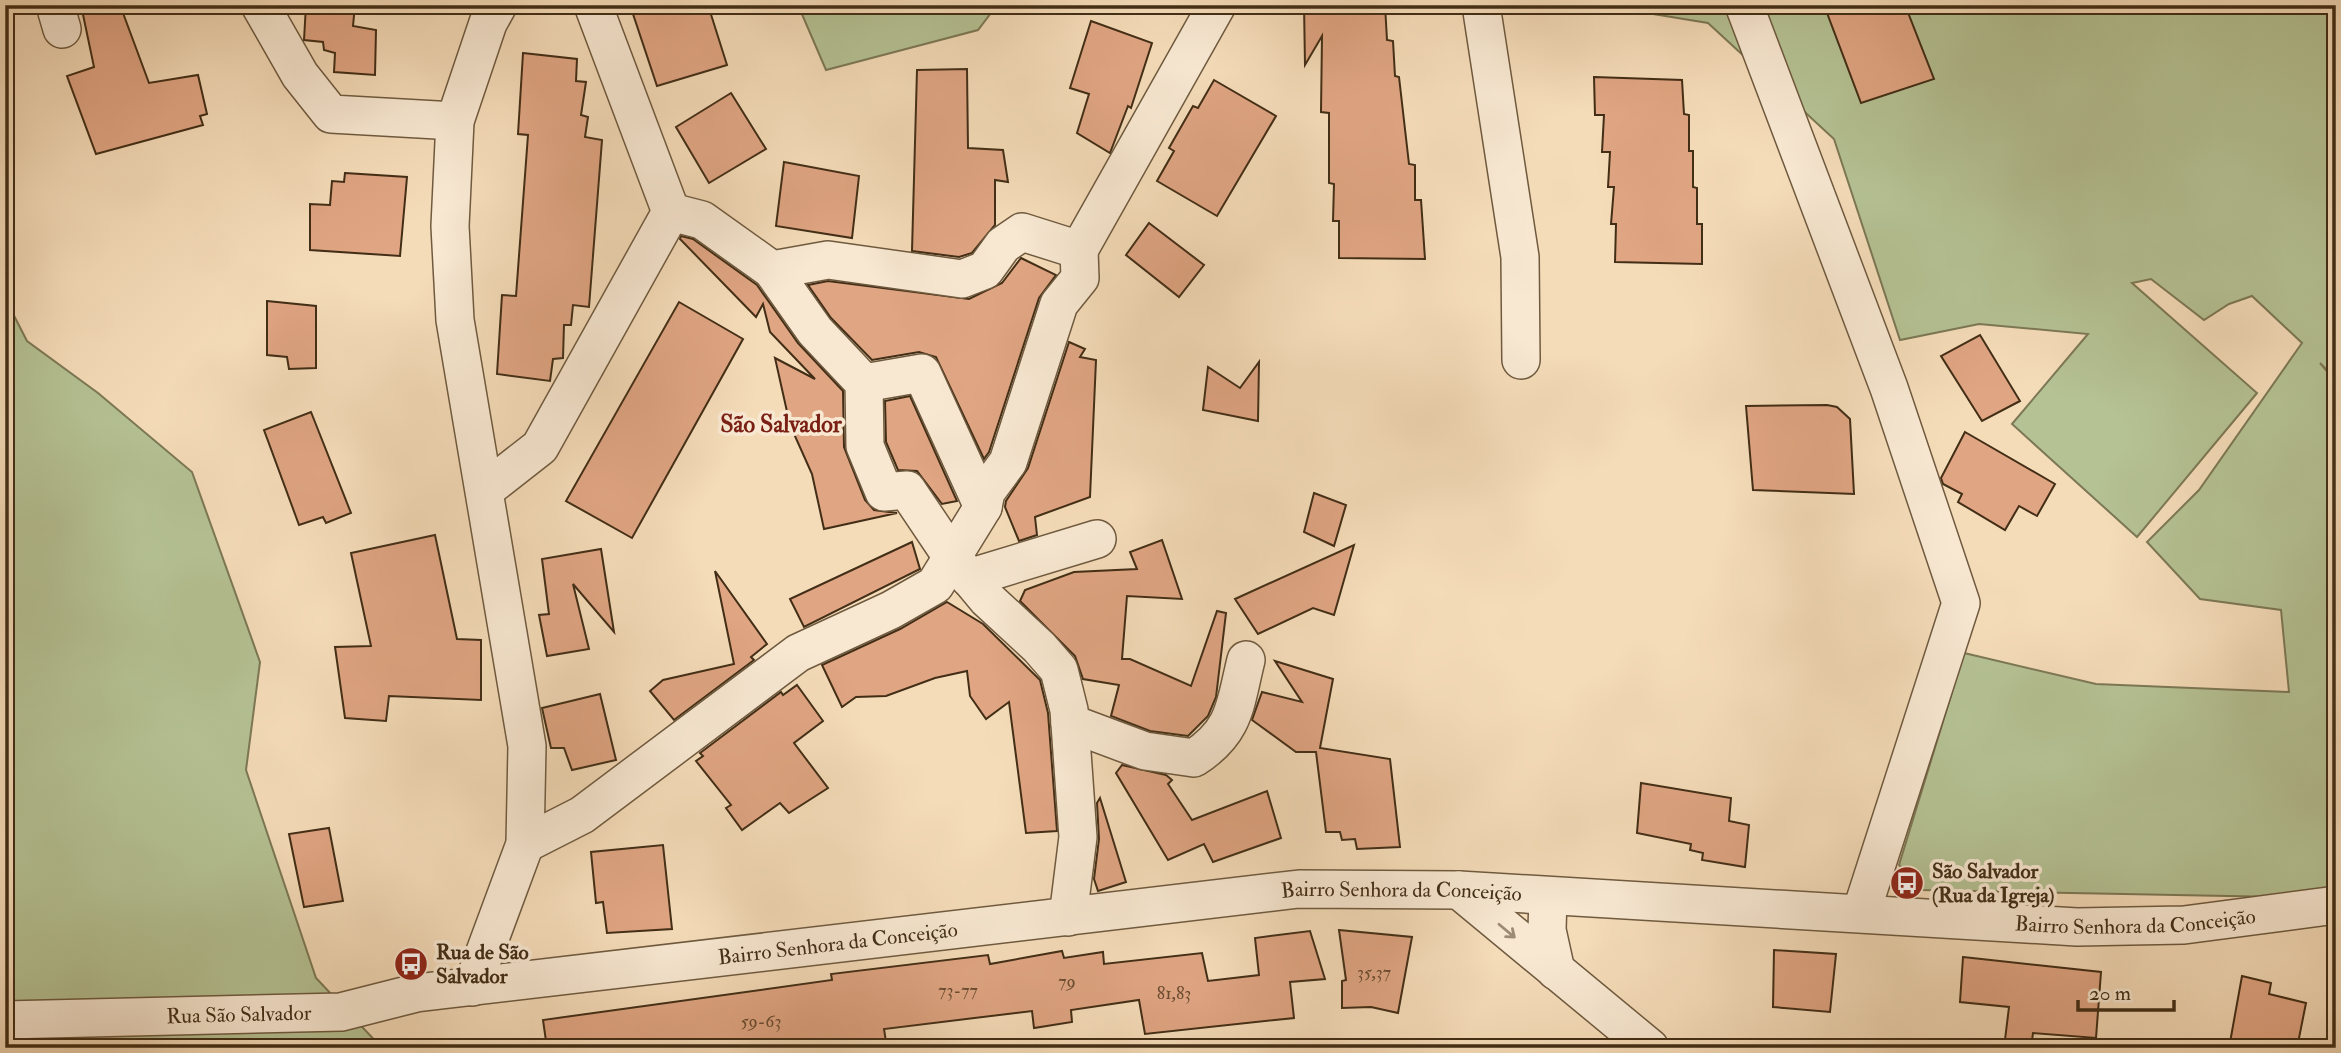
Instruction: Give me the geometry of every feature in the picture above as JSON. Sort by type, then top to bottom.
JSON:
[{"type":"street","points":[[260,5],[300,75],[331,114],[456,121]]},
{"type":"street","points":[[472,987],[525,844],[527,746],[455,320],[450,226],[456,121],[488,23],[498,5]]},
{"type":"street","points":[[485,490],[540,447],[671,212],[593,5]]},
{"type":"street","points":[[961,568],[986,492],[1008,462],[1020,435],[1059,304],[1080,278],[1079,250],[1217,5]]},
{"type":"street","points":[[1481,5],[1520,257],[1521,360]]},
{"type":"street","points":[[1744,5],[1889,388],[1961,604],[1861,913]]},
{"type":"street","points":[[671,212],[702,220],[772,270],[815,331],[863,383],[865,446],[884,492],[907,490],[961,568],[1059,670],[1070,723],[1078,838],[1068,917]]},
{"type":"street","points":[[772,270],[828,260],[961,279],[985,270],[1003,245],[1022,232],[1079,250]]},
{"type":"street","points":[[863,383],[922,373],[983,507]]},
{"type":"street","points":[[525,844],[582,815],[798,653],[891,610],[961,568],[1097,539]]},
{"type":"street","points":[[1070,723],[1145,751],[1194,758],[1211,747],[1230,724],[1246,660]]},
{"type":"street","name":"Bairro Senhora da Conceição","points":[[472,987],[1299,888],[1459,890],[2077,927],[2185,925],[2336,905]]},
{"type":"street","points":[[1459,890],[1650,1048]]},
{"type":"street","points":[[1548,897],[1547,930],[1556,971]]},
{"type":"street","name":"Rua São Salvador","points":[[5,1020],[341,1012],[416,993],[472,987]]},
{"type":"green space","points":[[798,5],[997,5],[978,30],[826,70]]},
{"type":"green space","points":[[1598,5],[2336,5],[2336,379],[2320,363],[2336,382],[2336,889],[2280,897],[1921,890],[1899,865],[1964,653],[2096,684],[2289,692],[2281,610],[2200,599],[2147,542],[2199,490],[2302,343],[2252,296],[2229,304],[2204,320],[2151,279],[2132,283],[2257,393],[2137,537],[2012,424],[2088,334],[1979,324],[1900,340],[1834,139],[1708,23]]},
{"type":"green space","points":[[5,298],[27,341],[98,393],[192,472],[260,662],[246,770],[316,978],[382,1048],[5,1048]]},
{"type":"building","points":[[81,5],[120,5],[149,83],[198,75],[207,114],[200,116],[203,125],[96,154],[67,76],[94,67]]},
{"type":"building","points":[[306,5],[355,5],[353,26],[376,30],[375,75],[334,72],[335,53],[324,50],[323,42],[304,40]]},
{"type":"building","points":[[630,5],[708,5],[727,65],[657,86]]},
{"type":"building","points":[[1304,5],[1385,5],[1387,40],[1393,41],[1395,76],[1399,77],[1409,164],[1415,165],[1415,200],[1421,200],[1425,259],[1339,258],[1339,221],[1333,221],[1334,184],[1329,183],[1329,113],[1321,112],[1322,36],[1305,65]]},
{"type":"building","points":[[1824,5],[1905,5],[1934,79],[1861,103]]},
{"type":"building","points":[[1091,21],[1152,43],[1131,108],[1128,106],[1110,153],[1077,133],[1089,94],[1070,88]]},
{"type":"building","points":[[523,53],[577,59],[576,81],[586,82],[581,115],[588,117],[585,137],[602,140],[589,307],[573,305],[571,325],[564,325],[563,358],[553,359],[550,381],[497,374],[502,295],[516,296],[528,135],[518,134]]},
{"type":"building","points":[[967,69],[968,148],[1003,150],[1008,182],[995,180],[995,225],[972,253],[959,257],[912,251],[917,70]]},
{"type":"building","points":[[1594,77],[1682,80],[1684,114],[1689,115],[1689,151],[1693,151],[1693,187],[1697,188],[1697,224],[1702,224],[1702,264],[1615,262],[1616,224],[1611,224],[1614,187],[1608,187],[1610,152],[1602,152],[1604,115],[1595,115]]},
{"type":"building","points":[[1214,80],[1276,116],[1217,216],[1157,181],[1174,151],[1169,148],[1193,106],[1198,108]]},
{"type":"building","points":[[731,93],[766,149],[709,183],[676,127]]},
{"type":"building","points":[[784,162],[859,176],[852,238],[776,226]]},
{"type":"building","points":[[345,173],[407,177],[400,256],[310,250],[310,204],[330,205],[332,181],[344,182]]},
{"type":"building","points":[[1149,223],[1204,265],[1179,297],[1126,255]]},
{"type":"building","points":[[681,236],[693,239],[757,285],[798,343],[843,391],[844,447],[865,500],[874,510],[897,513],[824,529],[812,474],[790,425],[775,358],[815,379],[770,332],[763,304],[756,317],[680,239]]},
{"type":"building","points":[[1021,258],[1056,275],[1039,298],[989,452],[984,459],[936,357],[919,352],[872,360],[831,318],[808,285],[828,281],[969,299],[1002,283]]},
{"type":"building","points":[[267,301],[316,306],[316,368],[289,369],[287,357],[267,355]]},
{"type":"building","points":[[679,302],[743,339],[632,538],[566,501]]},
{"type":"building","points":[[1980,335],[2020,401],[1982,421],[1941,356]]},
{"type":"building","points":[[1069,342],[1085,349],[1080,357],[1096,360],[1090,497],[1035,517],[1037,535],[1019,541],[1005,507],[1006,501],[1028,468]]},
{"type":"building","points":[[1259,362],[1258,421],[1203,410],[1208,367],[1240,388]]},
{"type":"building","points":[[910,396],[957,501],[942,504],[917,471],[898,470],[886,442],[885,401]]},
{"type":"building","points":[[1746,406],[1837,407],[1850,419],[1854,494],[1753,490]]},
{"type":"building","points":[[311,412],[351,513],[326,523],[323,517],[299,525],[264,430]]},
{"type":"building","points":[[1965,432],[2055,484],[2037,516],[2019,506],[2005,530],[1958,502],[1962,494],[1943,484],[1941,478]]},
{"type":"building","points":[[1314,493],[1346,505],[1334,546],[1304,532]]},
{"type":"building","points":[[435,535],[457,639],[481,640],[481,700],[389,696],[386,721],[345,718],[335,647],[371,646],[351,553]]},
{"type":"building","points":[[1162,540],[1182,599],[1127,596],[1122,659],[1130,659],[1191,686],[1217,611],[1226,613],[1216,697],[1208,716],[1188,736],[1150,731],[1111,716],[1119,685],[1083,679],[1075,656],[1020,601],[1025,590],[1074,572],[1137,569],[1130,552]]},
{"type":"building","points":[[912,542],[920,569],[804,627],[790,599]]},
{"type":"building","points":[[1354,545],[1334,615],[1313,608],[1258,634],[1235,599]]},
{"type":"building","points":[[601,549],[614,632],[573,584],[589,649],[547,656],[539,615],[549,614],[542,559]]},
{"type":"building","points":[[715,571],[767,644],[751,657],[754,660],[674,720],[650,691],[663,680],[734,664]]},
{"type":"building","points":[[947,602],[983,624],[1040,680],[1048,713],[1057,831],[1026,833],[1009,702],[986,719],[970,696],[967,671],[935,678],[886,696],[856,697],[842,707],[822,665],[900,629]]},
{"type":"building","points":[[1275,661],[1333,679],[1320,748],[1390,759],[1400,847],[1357,849],[1355,839],[1342,840],[1340,832],[1326,832],[1316,752],[1296,752],[1252,720],[1262,692],[1302,702]]},
{"type":"building","points":[[797,685],[823,721],[794,743],[828,788],[789,813],[780,803],[742,830],[726,808],[731,805],[696,761],[703,756],[700,753],[781,692],[783,695]]},
{"type":"building","points":[[600,694],[616,760],[572,770],[564,748],[551,748],[542,708]]},
{"type":"building","points":[[1122,765],[1166,775],[1172,780],[1168,784],[1192,820],[1267,791],[1281,838],[1213,862],[1204,844],[1168,860],[1116,773]]},
{"type":"building","points":[[1641,783],[1731,798],[1729,821],[1749,825],[1745,867],[1702,860],[1703,853],[1690,850],[1691,844],[1637,833]]},
{"type":"building","points":[[1100,798],[1126,882],[1098,891],[1094,879],[1099,839],[1097,803]]},
{"type":"building","points":[[329,828],[343,901],[304,907],[289,834]]},
{"type":"building","points":[[663,845],[672,929],[607,933],[603,902],[596,903],[591,852]]},
{"type":"building","points":[[1339,930],[1412,937],[1398,1013],[1371,1007],[1342,1008],[1342,981],[1346,980]]},
{"type":"building","points":[[1310,931],[1325,979],[1290,982],[1294,1018],[1145,1034],[1139,1000],[1071,1010],[1072,1022],[1034,1028],[1032,1011],[884,1029],[887,1048],[547,1048],[543,1020],[832,980],[831,974],[988,955],[990,964],[1062,951],[1064,958],[1103,952],[1104,964],[1202,953],[1208,981],[1259,975],[1255,938]]},
{"type":"building","points":[[1774,950],[1836,954],[1830,1012],[1773,1007]]},
{"type":"building","points":[[1963,957],[2101,972],[2096,1038],[2033,1033],[2031,1048],[2004,1048],[2009,1007],[1960,1002]]},
{"type":"building","points":[[2242,976],[2271,983],[2269,994],[2306,1003],[2297,1048],[2229,1048]]},
{"type":"place","name":"São Salvador (Rua da Igreja)","points":[[1907,883]]},
{"type":"place","name":"Rua de São Salvador","points":[[411,964]]},
{"type":"district","name":"São Salvador","points":[[781,424]]}]
